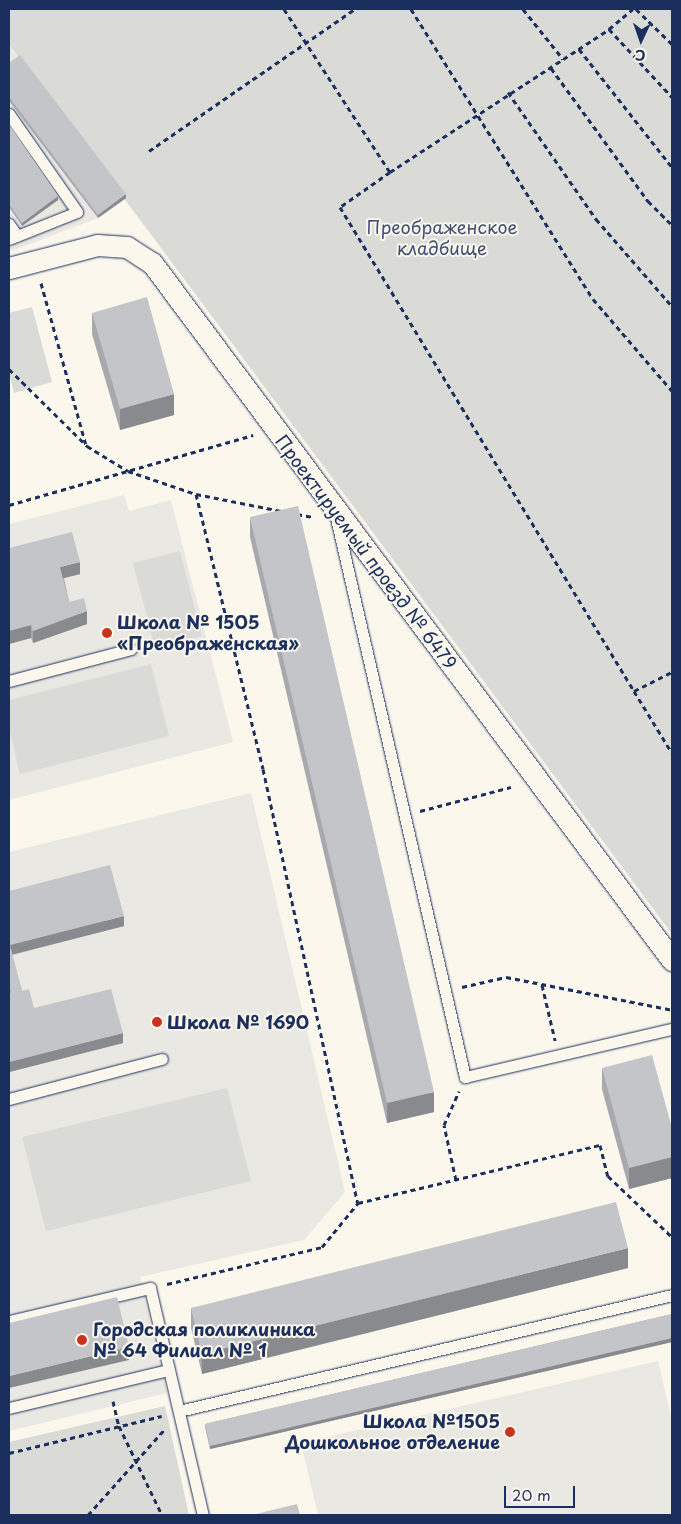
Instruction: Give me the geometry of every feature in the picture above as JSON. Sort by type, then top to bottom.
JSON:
[{"type":"street","name":"Проектируемый проезд № 6479","points":[[9,268],[97,245],[127,247],[152,264],[672,960]]},
{"type":"lane","points":[[9,114],[77,212],[13,237],[9,224]]},
{"type":"lane","points":[[334,510],[465,1076],[672,1030]]},
{"type":"lane","points":[[9,681],[131,649]]},
{"type":"lane","points":[[9,1098],[162,1059]]},
{"type":"lane","points":[[9,1321],[150,1288],[203,1515]]},
{"type":"lane","points":[[179,1411],[672,1295]]},
{"type":"lane","points":[[9,1408],[169,1370]]},
{"type":"path","points":[[284,9],[390,172]]},
{"type":"path","points":[[149,151],[355,9]]},
{"type":"path","points":[[411,9],[593,299],[672,391]]},
{"type":"path","points":[[524,9],[563,60]]},
{"type":"path","points":[[672,44],[634,9],[609,29],[551,68],[475,112],[340,207],[672,753]]},
{"type":"path","points":[[609,29],[672,97]]},
{"type":"path","points":[[579,49],[672,167]]},
{"type":"path","points":[[551,68],[648,201],[672,225]]},
{"type":"path","points":[[508,92],[596,219],[672,306]]},
{"type":"path","points":[[34,261],[87,446]]},
{"type":"path","points":[[9,369],[87,446],[128,471],[196,494],[284,511]]},
{"type":"path","points":[[9,505],[253,435]]},
{"type":"path","points":[[196,494],[263,769],[358,1203]]},
{"type":"path","points":[[294,513],[313,517]]},
{"type":"path","points":[[634,691],[672,672]]},
{"type":"path","points":[[404,815],[511,787]]},
{"type":"path","points":[[445,991],[506,977],[672,1010]]},
{"type":"path","points":[[542,985],[558,1054]]},
{"type":"path","points":[[456,1180],[444,1125],[465,1076]]},
{"type":"path","points":[[150,1288],[322,1247],[358,1203],[600,1145],[608,1176],[672,1237]]},
{"type":"path","points":[[114,1405],[119,1426],[136,1466],[162,1515]]},
{"type":"path","points":[[9,1453],[179,1411]]},
{"type":"path","points":[[88,1515],[136,1466],[179,1411]]},
{"type":"shaded area","points":[[9,44],[126,198],[98,218],[9,252]]},
{"type":"shaded area","name":"Школа № 1505 «Преображенская»","points":[[124,495],[129,511],[171,500],[233,742],[9,800],[9,524]]},
{"type":"shaded area","name":"Школа № 1690","points":[[251,793],[345,1192],[304,1240],[140,1277],[167,1393],[9,1431],[9,852]]},
{"type":"shaded area","name":"Школа №1505 Дошкольное отделение","points":[[658,1361],[672,1421],[672,1515],[318,1515],[301,1443]]},
{"type":"green space","name":"Преображенское кладбище","points":[[9,9],[672,9],[672,934],[9,44]]},
{"type":"green space","points":[[32,307],[52,382],[14,393],[9,373],[9,313]]},
{"type":"green space","points":[[180,551],[202,636],[155,648],[133,563]]},
{"type":"green space","points":[[151,664],[169,736],[20,774],[9,728],[9,700]]},
{"type":"green space","points":[[227,1088],[251,1181],[46,1231],[22,1137]]},
{"type":"green space","points":[[165,1406],[189,1515],[9,1515],[9,1442]]},
{"type":"building","points":[[20,55],[126,194],[98,215],[9,97],[9,63]]},
{"type":"building","points":[[9,124],[58,196],[22,223],[9,204]]},
{"type":"building","points":[[147,297],[174,394],[120,409],[92,313]]},
{"type":"building","points":[[298,506],[434,1092],[387,1103],[250,517]]},
{"type":"building","points":[[72,532],[80,562],[60,567],[69,602],[84,598],[87,611],[33,631],[31,625],[9,631],[9,548]]},
{"type":"building","points":[[110,865],[124,916],[10,945],[22,991],[29,989],[34,1008],[111,989],[123,1033],[9,1062],[9,994],[11,993],[9,983],[9,891]]},
{"type":"building","points":[[652,1055],[672,1128],[672,1157],[629,1168],[602,1068]]},
{"type":"building","points":[[616,1202],[628,1248],[202,1354],[191,1308]]},
{"type":"building","points":[[117,1297],[129,1347],[9,1376],[9,1323]]},
{"type":"building","points":[[672,1314],[672,1338],[210,1446],[205,1424]]},
{"type":"building","points":[[297,1504],[300,1515],[252,1515]]},
{"type":"place","name":"Школа № 1505 «Преображенская»","points":[[107,633]]},
{"type":"place","name":"Школа № 1690","points":[[157,1022]]},
{"type":"place","name":"Городская поликлиника № 64 Филиал № 1","points":[[82,1340]]},
{"type":"place","name":"Школа №1505 Дошкольное отделение","points":[[510,1432]]}]
